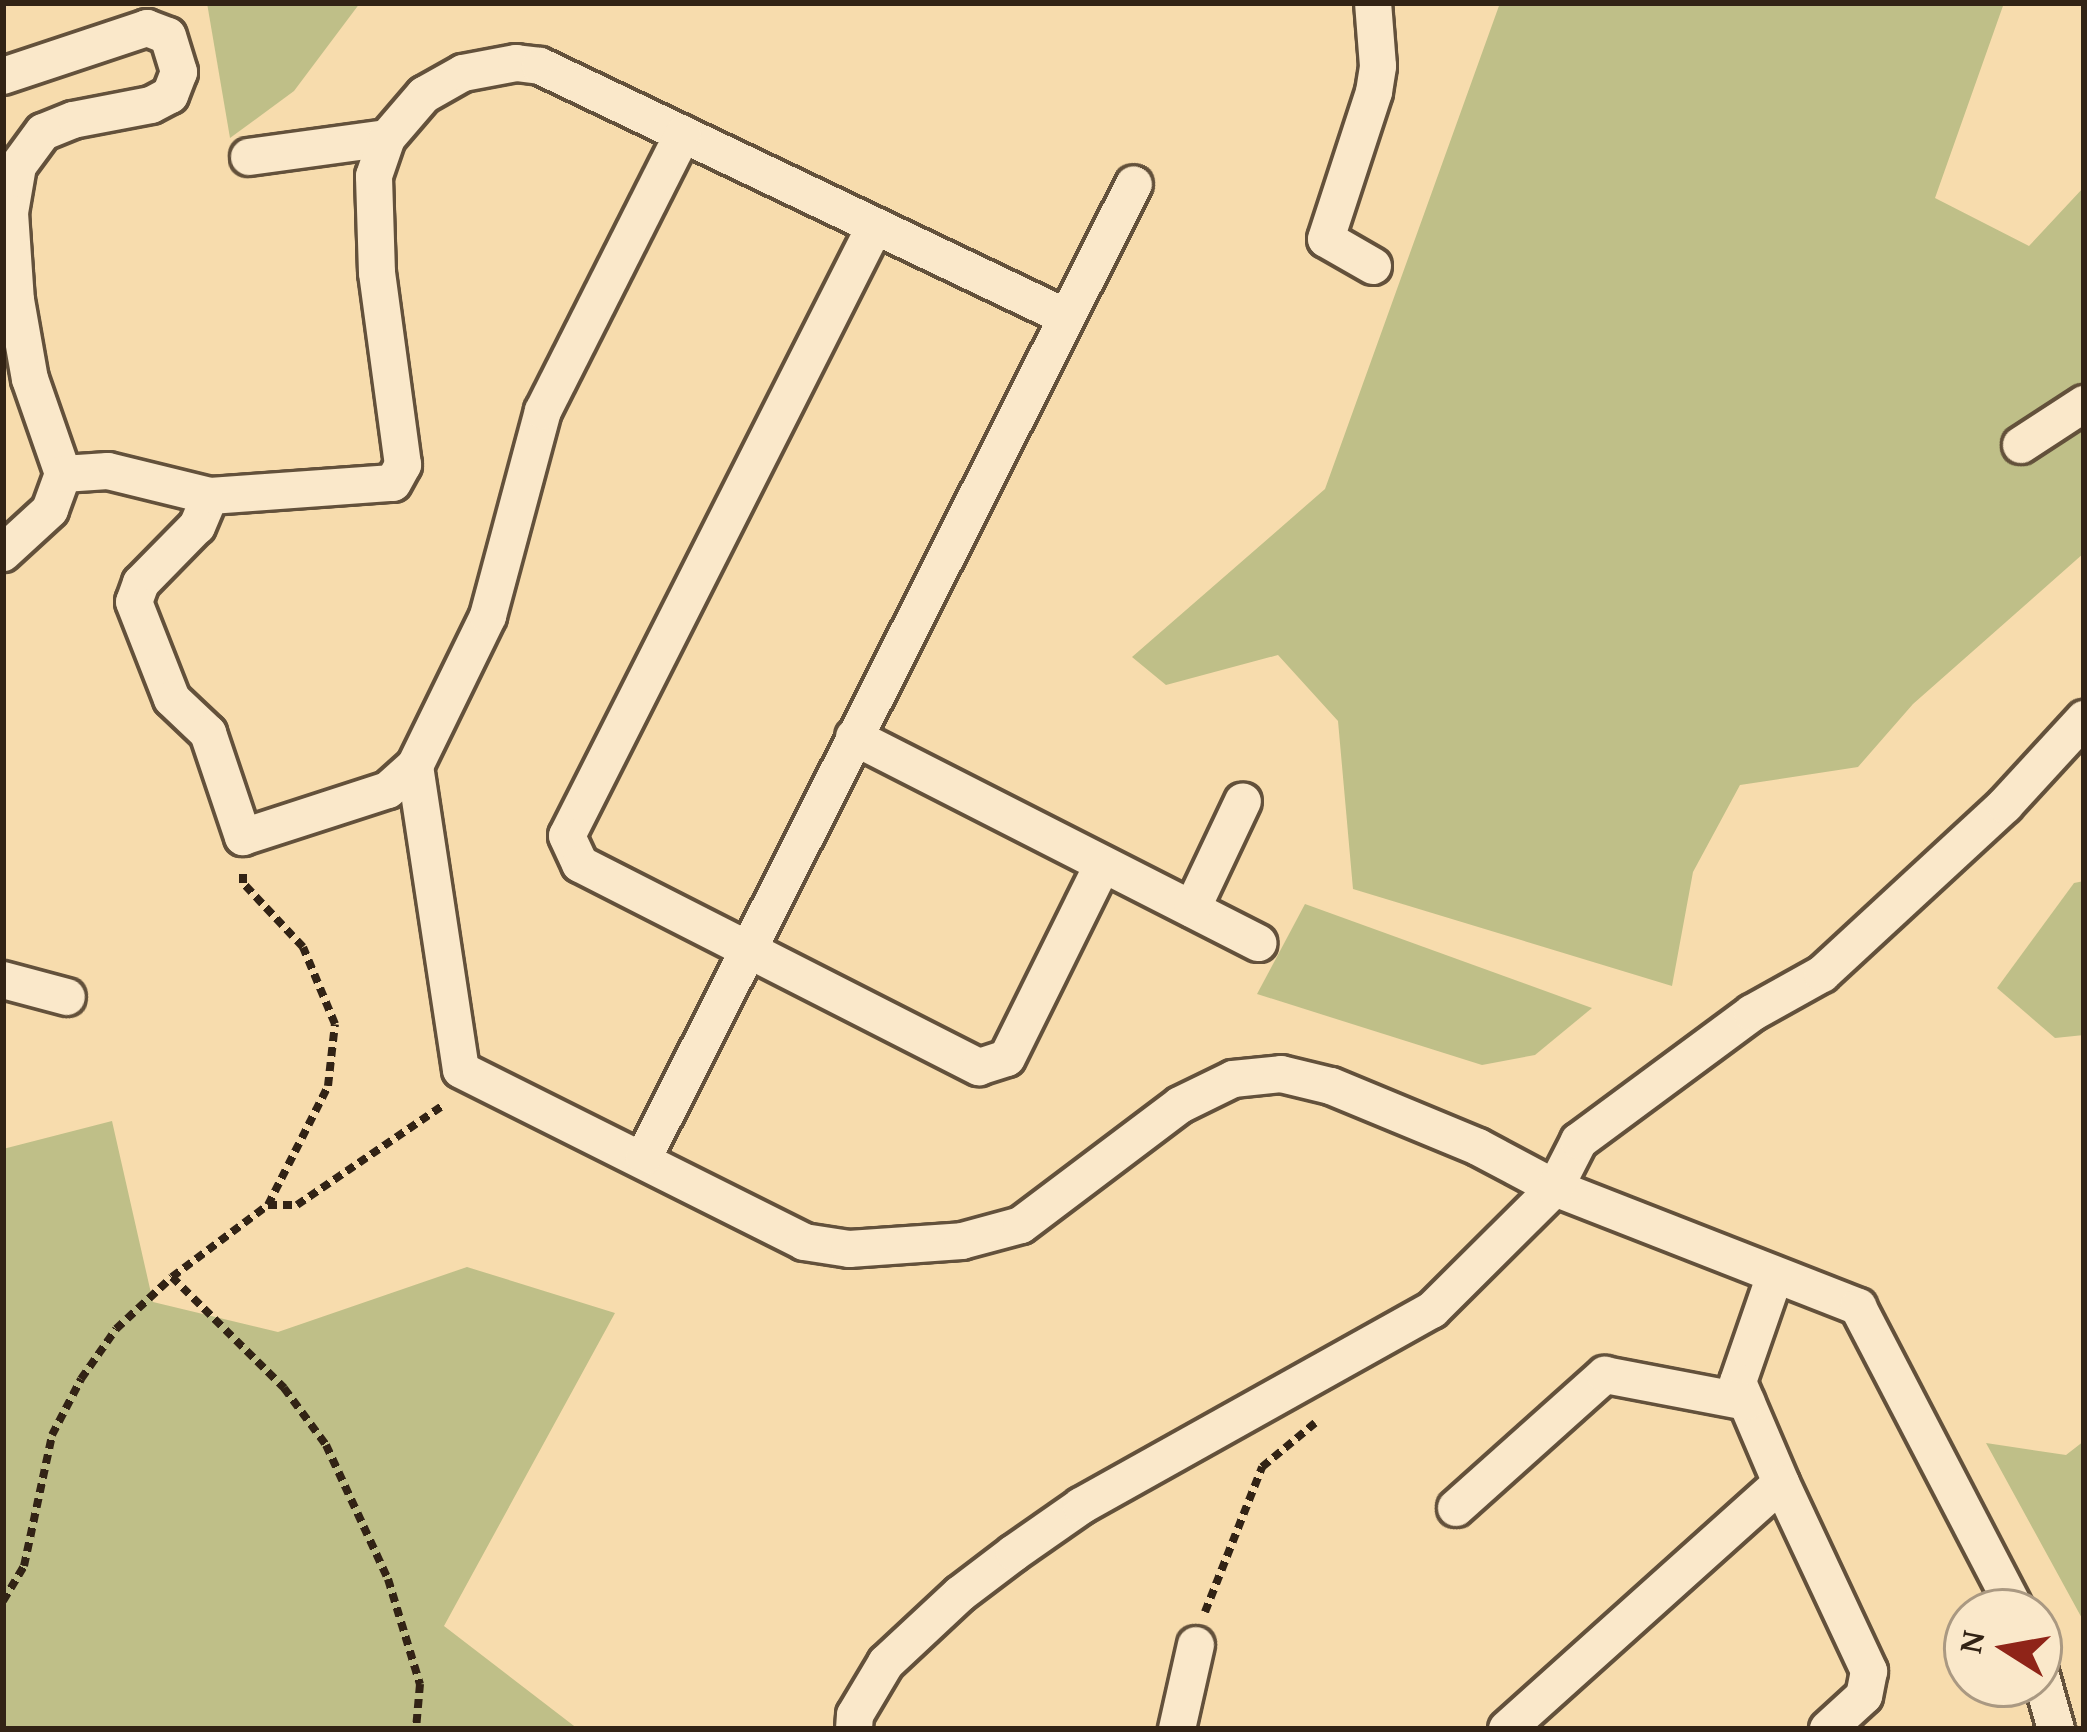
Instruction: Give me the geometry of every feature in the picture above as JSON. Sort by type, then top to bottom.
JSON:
[{"type":"street","points":[[1373,3],[1378,66],[1373,92],[1326,239],[1373,266]]},
{"type":"street","points":[[3,76],[147,28],[168,36],[178,55],[179,72],[170,95],[151,105],[73,119],[43,133],[17,166],[10,213],[16,300],[30,379],[63,474],[50,510],[3,553]]},
{"type":"street","points":[[63,474],[108,471],[210,496],[393,483],[403,464],[373,215],[374,176],[388,138],[424,95],[463,73],[516,63],[541,66],[1064,316]]},
{"type":"street","points":[[210,496],[197,526],[141,583],[134,602],[172,699],[208,734],[243,837],[388,790],[415,766],[488,616],[543,411],[683,134]]},
{"type":"street","points":[[249,157],[388,138]]},
{"type":"street","points":[[644,1157],[1064,316],[1135,184]]},
{"type":"street","points":[[875,226],[567,836],[580,864],[979,1067],[1007,1058],[1102,864]]},
{"type":"street","points":[[2021,445],[2084,404]]},
{"type":"street","points":[[854,1729],[855,1715],[886,1664],[960,1594],[1081,1506],[1432,1310],[1555,1188],[1579,1141],[1752,1013],[1822,974],[2005,805],[2084,719]]},
{"type":"street","points":[[854,737],[1259,944]]},
{"type":"street","points":[[415,766],[461,1070],[644,1157],[804,1242],[849,1249],[962,1241],[1021,1225],[1180,1105],[1233,1078],[1281,1074],[1331,1086],[1478,1148],[1555,1188],[1774,1278],[1858,1307],[2004,1588]]},
{"type":"street","points":[[1192,909],[1243,801]]},
{"type":"street","points":[[3,980],[68,997]]},
{"type":"street","points":[[1774,1278],[1738,1382],[1869,1671],[1864,1696],[1828,1729]]},
{"type":"street","points":[[1456,1508],[1605,1375],[1746,1402]]},
{"type":"street","points":[[1507,1729],[1781,1483]]},
{"type":"street","points":[[1178,1729],[1196,1645]]},
{"type":"path","points":[[3,1601],[24,1566],[52,1435],[81,1379],[116,1329],[172,1277],[268,1205],[328,1086],[335,1024],[303,946],[243,883],[243,837]]},
{"type":"path","points":[[268,1205],[298,1205],[481,1080]]},
{"type":"path","points":[[172,1277],[284,1388],[326,1445],[388,1579],[420,1684],[416,1729]]},
{"type":"path","points":[[1196,1645],[1208,1600],[1262,1467],[1330,1410]]},
{"type":"green space","points":[[207,3],[360,3],[294,91],[230,138]]},
{"type":"green space","points":[[1500,3],[2004,3],[1935,198],[2029,246],[2084,187],[2084,553],[1913,704],[1858,767],[1740,785],[1693,872],[1672,986],[1353,889],[1338,721],[1278,655],[1166,685],[1132,657],[1325,489]]},
{"type":"green space","points":[[2084,881],[2084,1035],[2055,1038],[1997,988],[2074,883]]},
{"type":"green space","points":[[1305,904],[1592,1008],[1535,1055],[1482,1065],[1257,994]]},
{"type":"green space","points":[[112,1121],[153,1302],[278,1332],[467,1267],[615,1313],[444,1626],[578,1729],[3,1729],[3,1149]]},
{"type":"green space","points":[[2084,1441],[2084,1622],[1986,1443],[2066,1455]]}]
